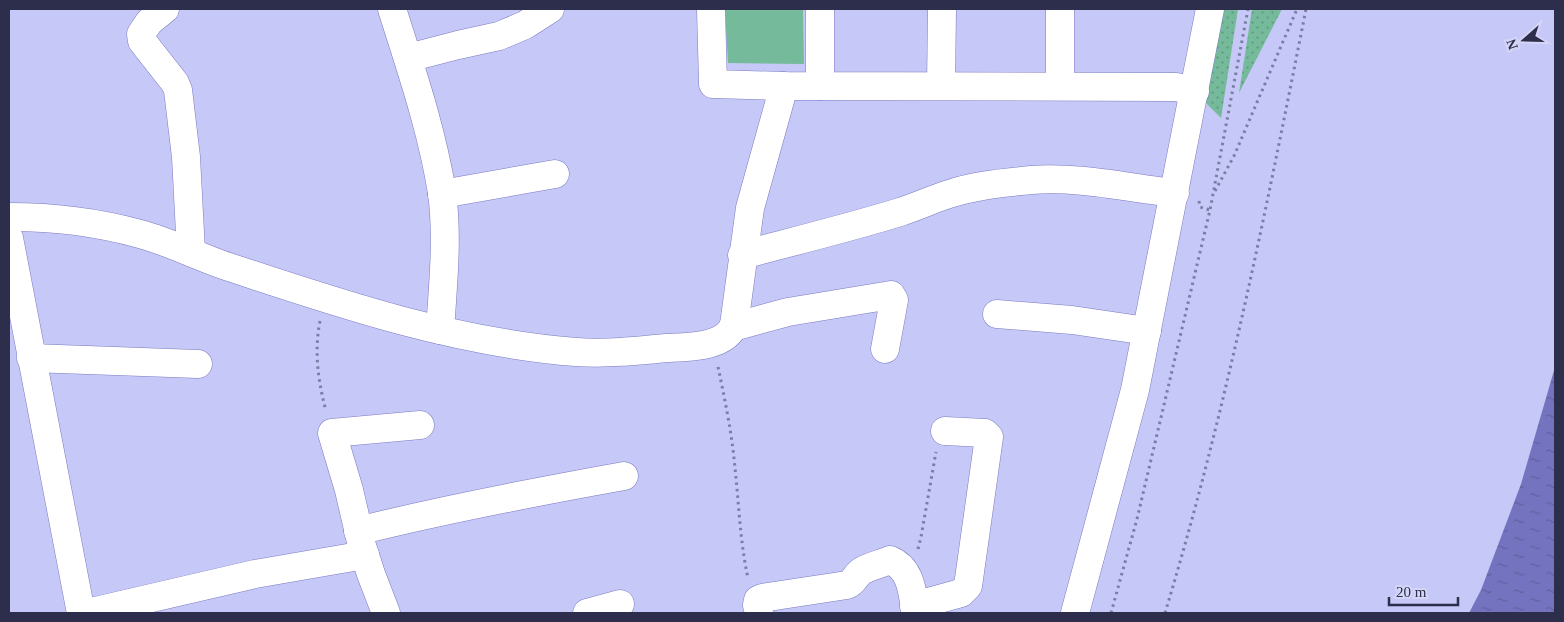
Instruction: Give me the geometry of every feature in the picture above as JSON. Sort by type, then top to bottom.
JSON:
[{"type":"street","points":[[165,9],[149,22],[141,34],[142,41],[175,83],[178,90],[186,157],[191,252]]},
{"type":"street","points":[[392,9],[425,115],[442,194],[445,250],[440,330]]},
{"type":"street","points":[[408,58],[499,36],[525,25],[550,9]]},
{"type":"street","points":[[711,9],[713,84],[784,86],[1176,87],[1195,91]]},
{"type":"street","points":[[820,9],[820,86]]},
{"type":"street","points":[[941,86],[942,9]]},
{"type":"street","points":[[1060,9],[1060,86]]},
{"type":"street","points":[[1076,613],[1135,390],[1210,9]]},
{"type":"street","points":[[723,335],[742,255],[750,208],[784,86]]},
{"type":"street","points":[[442,194],[555,174]]},
{"type":"street","points":[[742,255],[848,227],[950,194],[986,185],[1034,180],[1056,180],[1174,194]]},
{"type":"street","points":[[9,217],[37,217],[115,228],[160,240],[230,267],[324,297],[440,330],[498,342],[578,352],[670,348],[723,335],[788,312],[891,295],[894,300],[885,349]]},
{"type":"street","points":[[9,238],[81,613]]},
{"type":"street","points":[[997,314],[1072,320],[1147,331]]},
{"type":"street","points":[[31,358],[198,364]]},
{"type":"street","points":[[386,613],[362,543],[332,433],[420,425]]},
{"type":"street","points":[[758,609],[758,600],[762,598],[847,585],[853,582],[858,573],[863,570],[890,560],[897,563],[908,576],[915,609],[961,594],[968,586],[989,437],[985,433],[945,430]]},
{"type":"street","points":[[87,613],[255,574],[362,543],[414,517],[624,476]]},
{"type":"street","points":[[587,613],[620,604]]},
{"type":"path","points":[[1111,613],[1140,510],[1213,194],[1248,9]]},
{"type":"path","points":[[1213,194],[1234,156],[1297,9]]},
{"type":"path","points":[[1165,613],[1179,567],[1230,366],[1306,9]]},
{"type":"path","points":[[324,297],[317,335],[319,385],[332,433]]},
{"type":"path","points":[[723,335],[729,420],[743,551],[750,589],[758,609]]},
{"type":"path","points":[[908,576],[913,567],[921,537],[939,433],[945,430]]},
{"type":"green space","points":[[725,9],[803,9],[804,64],[728,63]]},
{"type":"green space","points":[[1221,9],[1238,9],[1221,118],[1206,103]]},
{"type":"green space","points":[[1252,9],[1282,9],[1239,93]]},
{"type":"water","points":[[1555,367],[1555,613],[1469,613],[1481,590],[1521,484]]}]
